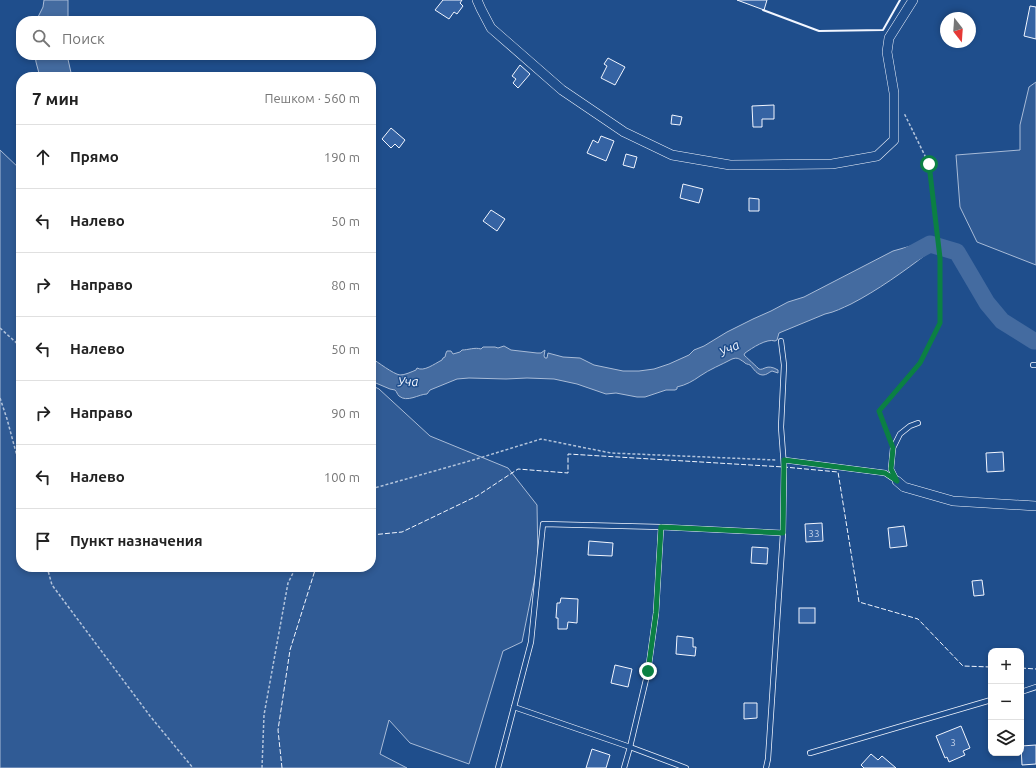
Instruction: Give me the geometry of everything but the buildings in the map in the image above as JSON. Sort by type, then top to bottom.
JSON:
[{"type":"street","points":[[477,0],[491,28],[562,90],[624,132],[672,155],[730,165],[832,164],[877,156],[894,140],[894,93],[887,52],[889,38],[913,0]]},
{"type":"street","points":[[897,481],[904,487],[953,501],[1036,506]]},
{"type":"lane","points":[[766,768],[768,759],[783,533],[784,460],[781,427],[784,364],[781,341]]},
{"type":"lane","points":[[897,481],[891,469],[893,448],[900,434],[910,426],[918,423]]},
{"type":"lane","points":[[784,460],[885,473],[897,481]]},
{"type":"lane","points":[[498,768],[532,642],[543,524],[661,527],[783,533]]},
{"type":"lane","points":[[624,768],[648,671],[656,613],[661,527]]},
{"type":"lane","points":[[1024,691],[1036,687]]},
{"type":"lane","points":[[810,753],[988,701]]},
{"type":"lane","points":[[514,707],[686,768]]},
{"type":"path","points":[[893,448],[879,411],[920,363],[940,323],[940,258],[929,164],[901,107]]},
{"type":"path","points":[[0,328],[16,342]]},
{"type":"path","points":[[0,398],[16,452]]},
{"type":"path","points":[[376,488],[541,439],[610,454],[784,460]]},
{"type":"path","points":[[48,572],[52,585],[150,716],[193,768]]},
{"type":"path","points":[[262,768],[264,715],[288,583],[294,572]]},
{"type":"shaded area","points":[[1036,82],[1036,265],[977,242],[960,207],[956,155],[1020,150],[1020,125],[1029,87]]},
{"type":"shaded area","points":[[0,150],[16,165],[16,572],[376,572],[376,388],[430,436],[508,468],[537,505],[538,562],[522,642],[503,651],[469,764],[410,743],[389,720],[380,754],[407,768],[0,768]]},
{"type":"water","points":[[44,0],[68,0],[68,16],[38,16],[43,7]]},
{"type":"water","points":[[36,60],[68,60],[71,72],[39,72]]},
{"type":"water","points":[[925,242],[928,253],[900,274],[851,304],[779,333],[777,340],[764,342],[745,353],[744,355],[759,369],[771,367],[778,370],[778,373],[772,371],[766,375],[761,375],[750,365],[734,358],[708,371],[689,383],[677,387],[675,390],[666,390],[645,397],[616,393],[606,394],[577,384],[554,379],[469,378],[457,379],[430,390],[427,394],[406,399],[399,396],[395,390],[376,383],[376,361],[402,375],[416,370],[417,368],[426,368],[442,360],[447,351],[451,351],[453,354],[462,350],[474,348],[481,349],[483,347],[498,348],[504,346],[511,350],[537,353],[541,353],[545,350],[545,358],[547,358],[548,353],[563,357],[580,358],[594,365],[623,371],[654,369],[689,355],[694,350],[704,346],[727,332],[788,302],[804,297],[893,251]]},
{"type":"waterway","name":"Уча","points":[[906,257],[930,244],[957,252],[987,303],[1002,321],[1036,341]]},
{"type":"fence","points":[[376,535],[402,532],[477,496],[518,469],[568,473],[568,454],[784,467],[838,472],[859,602],[918,619],[963,666],[988,667]]},
{"type":"fence","points":[[282,768],[278,730],[290,650],[314,572]]},
{"type":"fence","points":[[1024,668],[1036,669]]},
{"type":"wall","points":[[763,10],[819,31],[883,30],[900,0]]},
{"type":"route","points":[[648,671],[656,613],[661,527],[783,533],[784,460],[885,473],[897,481],[891,469],[893,448],[879,411],[920,363],[940,323],[940,258],[929,164]]}]
